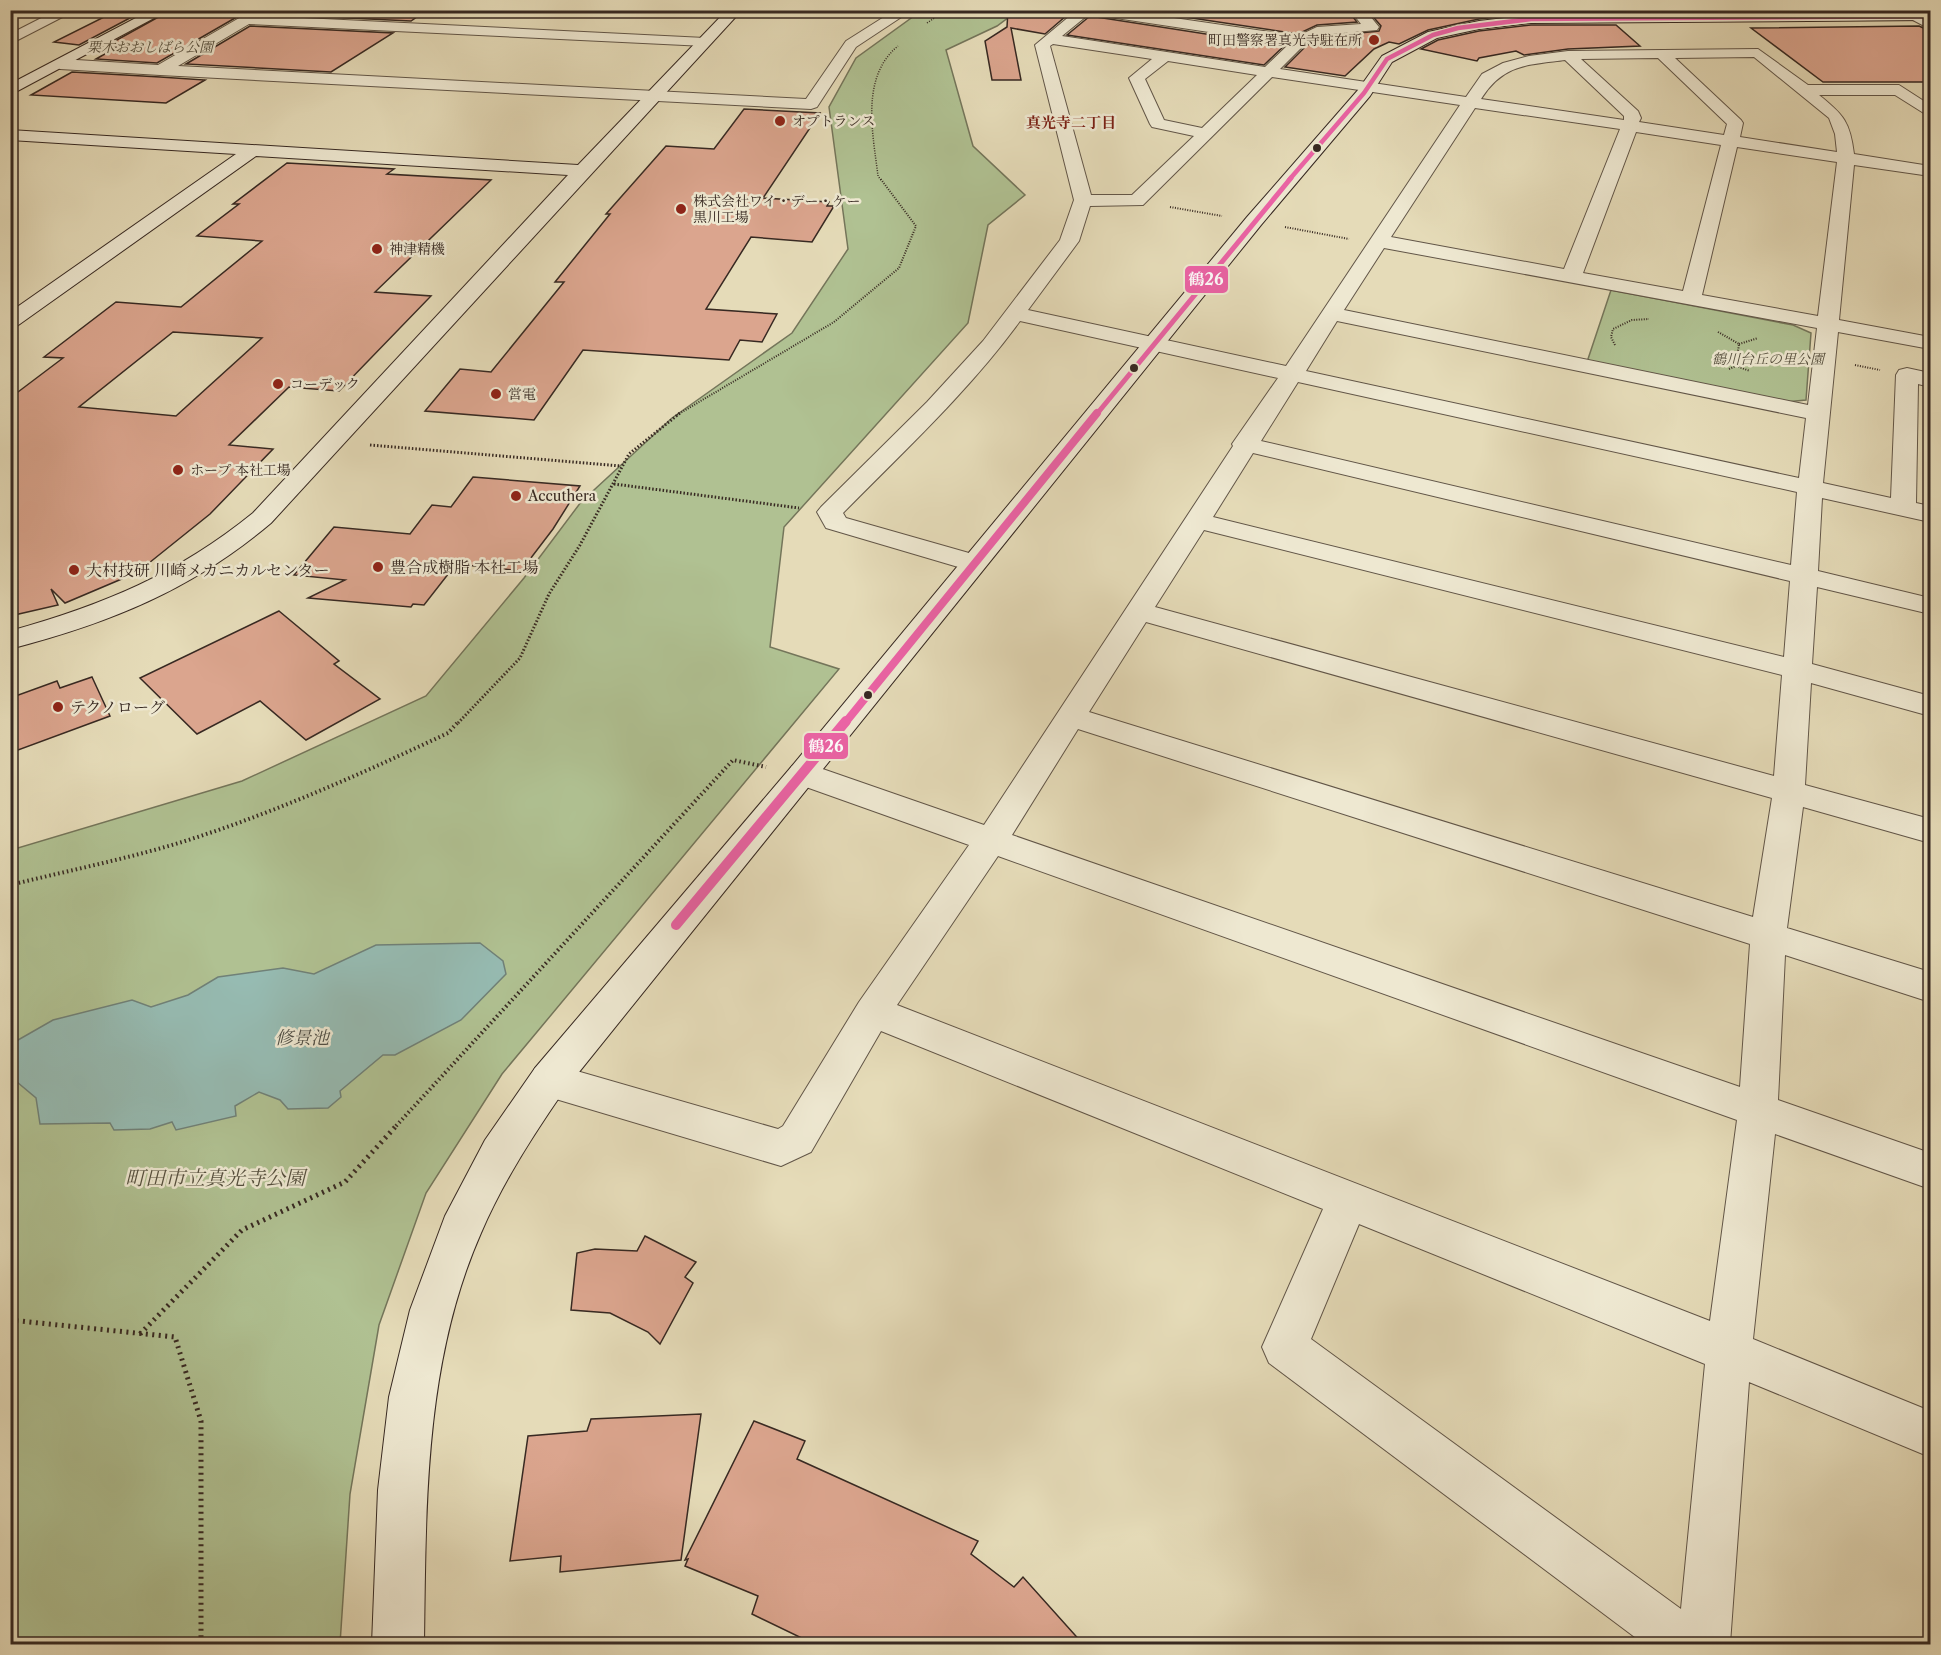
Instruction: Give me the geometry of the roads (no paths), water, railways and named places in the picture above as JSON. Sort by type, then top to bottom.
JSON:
[{"type":"street","points":[[10,90],[162,10]]},
{"type":"street","points":[[160,70],[264,10]]},
{"type":"street","points":[[336,23],[356,10]]},
{"type":"street","points":[[10,640],[99,614],[190,574],[230,547],[262,518],[582,171],[735,10]]},
{"type":"street","points":[[30,62],[811,104],[851,44],[905,10]]},
{"type":"street","points":[[974,562],[835,523],[830,512],[935,407],[991,346],[1069,242],[1083,200],[1042,45],[1087,10],[1300,41]]},
{"type":"street","points":[[1083,200],[1137,201],[1300,41],[1317,31],[1372,27],[1357,10]]},
{"type":"street","points":[[30,11],[66,12]]},
{"type":"street","points":[[13,37],[66,12]]},
{"type":"street","points":[[398,1644],[402,1490],[412,1397],[432,1310],[460,1230],[494,1163],[549,1080],[787,771],[974,562],[1254,221],[1369,87],[1388,59],[1398,51],[1433,35],[1458,28],[1544,19],[1701,14],[1915,17]]},
{"type":"street","points":[[249,20],[705,42]]},
{"type":"street","points":[[554,35],[568,23]]},
{"type":"street","points":[[1050,39],[1930,171]]},
{"type":"street","points":[[549,1080],[781,1148],[797,1139],[873,1012],[990,841],[1198,521],[1244,444],[1379,243],[1486,77],[1496,71],[1529,60],[1568,55],[1758,53],[1836,116],[1844,134],[1846,158],[1840,326],[1807,411],[1810,488],[1789,790],[1768,934],[1758,1109],[1729,1351],[1704,1644]]},
{"type":"street","points":[[1662,54],[1735,123],[1690,298]]},
{"type":"street","points":[[1568,55],[1632,114],[1630,126],[1571,277]]},
{"type":"street","points":[[1165,56],[1137,78],[1158,124],[1205,133]]},
{"type":"street","points":[[1804,90],[1930,90]]},
{"type":"street","points":[[1899,90],[1930,112]]},
{"type":"street","points":[[10,135],[582,171]]},
{"type":"street","points":[[10,322],[254,150]]},
{"type":"street","points":[[1379,243],[1930,343]]},
{"type":"street","points":[[1016,314],[1930,514]]},
{"type":"street","points":[[1332,314],[1807,411]]},
{"type":"street","points":[[1903,508],[1907,375],[1930,380]]},
{"type":"street","points":[[1907,433],[1930,438]]},
{"type":"street","points":[[1244,444],[1930,606]]},
{"type":"street","points":[[1198,521],[1798,670],[1930,706]]},
{"type":"street","points":[[1138,611],[1930,831]]},
{"type":"street","points":[[1070,716],[1768,934],[1930,987]]},
{"type":"street","points":[[787,771],[1930,1171]]},
{"type":"street","points":[[873,1012],[1729,1351],[1930,1434]]},
{"type":"street","points":[[1348,1200],[1285,1347],[1686,1644]]},
{"type":"water","name":"修景池","points":[[480,943],[503,961],[506,974],[461,1020],[395,1055],[383,1055],[340,1091],[341,1097],[328,1108],[288,1109],[280,1100],[259,1092],[235,1106],[236,1116],[176,1130],[172,1122],[150,1129],[114,1130],[110,1123],[40,1124],[36,1098],[11,1077],[11,1044],[53,1020],[132,1000],[151,1007],[188,995],[218,977],[283,968],[314,974],[376,945]]},
{"type":"place","name":"町田警察署真光寺駐在所","points":[[1374,40]]},
{"type":"place","name":"オプトランス","points":[[780,121]]},
{"type":"place","name":"株式会社ワイ・デー・ケー 黒川工場","points":[[681,209]]},
{"type":"place","name":"神津精機","points":[[377,249]]},
{"type":"place","name":"コーデック","points":[[278,384]]},
{"type":"place","name":"営電","points":[[496,394]]},
{"type":"place","name":"ホープ 本社工場","points":[[178,470]]},
{"type":"place","name":"Accuthera","points":[[516,496]]},
{"type":"place","name":"豊合成樹脂 本社工場","points":[[378,567]]},
{"type":"place","name":"大村技研 川崎メカニカルセンター","points":[[74,570]]},
{"type":"place","name":"テクノローグ","points":[[58,707]]},
{"type":"district","name":"真光寺二丁目","points":[[1071,122]]},
{"type":"park label","name":"栗木おおしばら公園","points":[[150,47]]},
{"type":"park label","name":"鶴川台丘の里公園","points":[[1768,359]]},
{"type":"park label","name":"町田市立真光寺公園","points":[[215,1178]]}]
